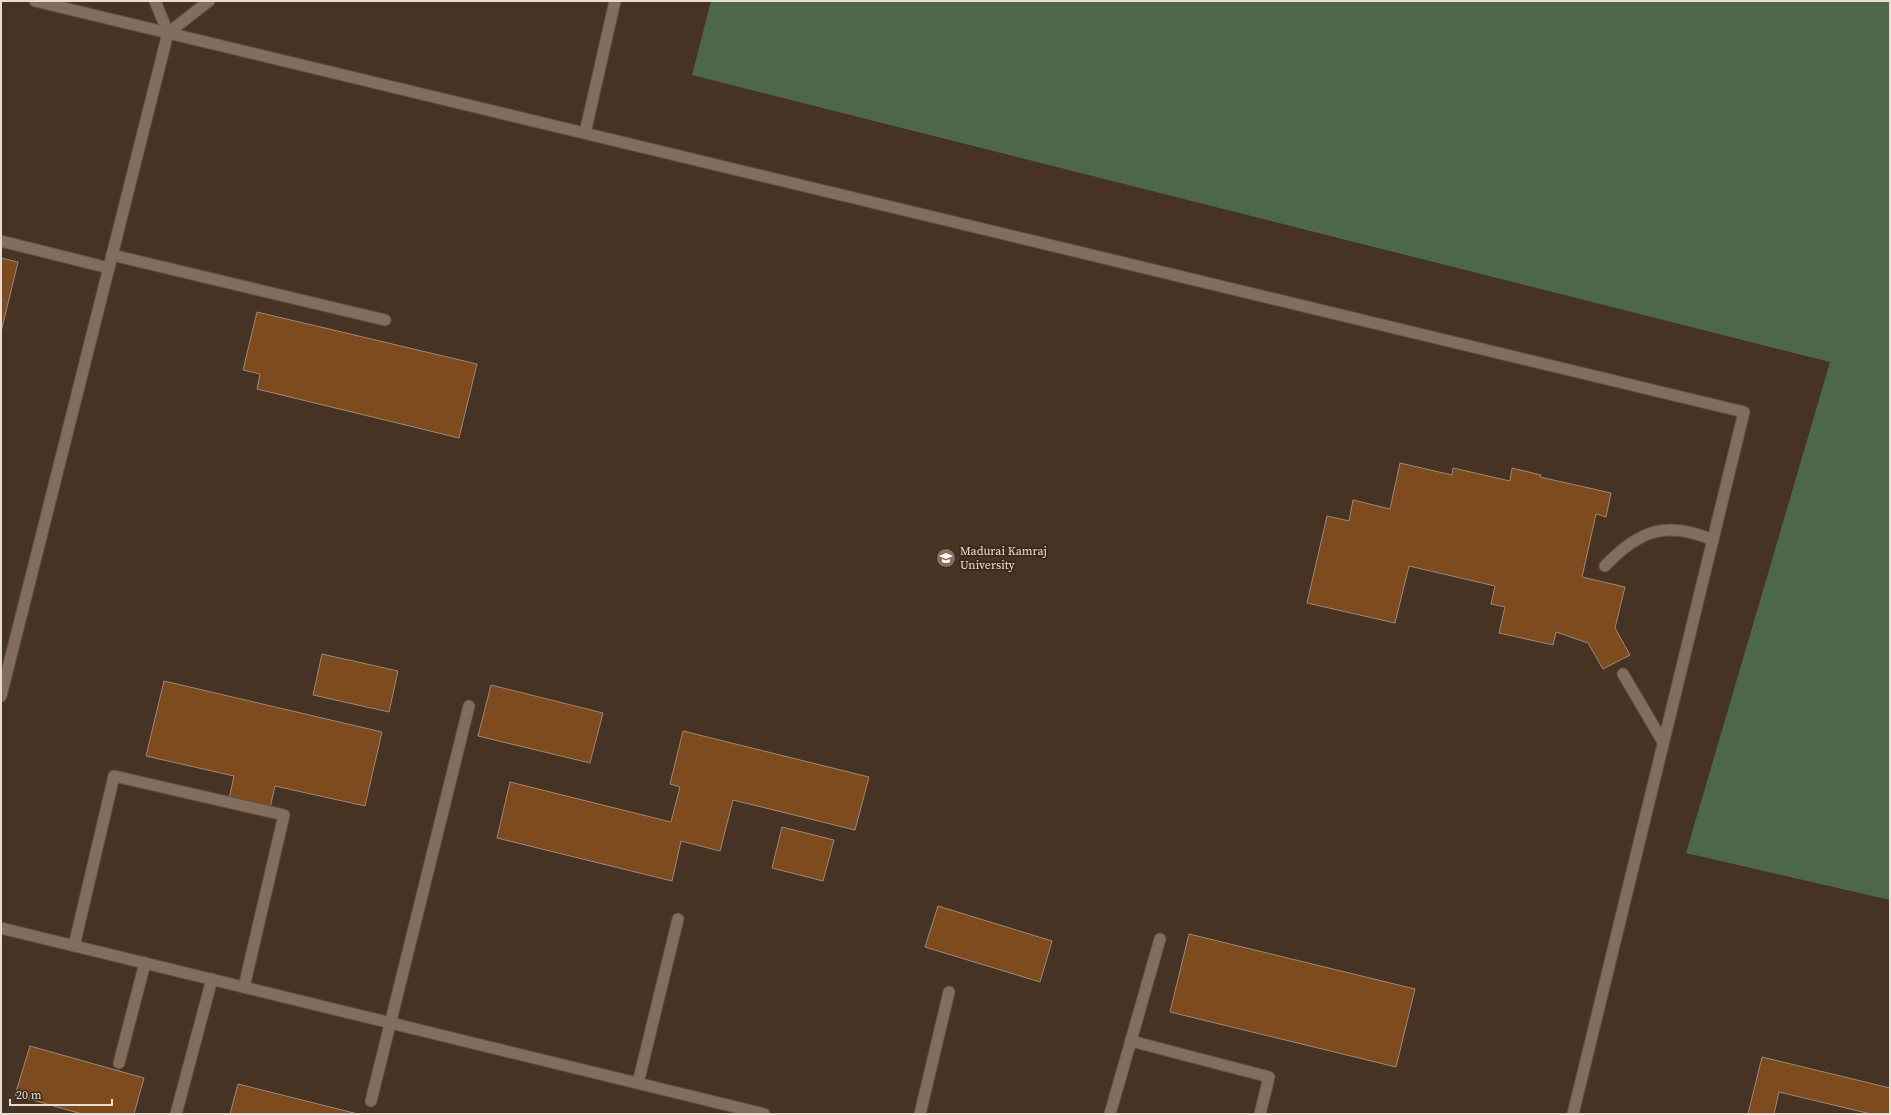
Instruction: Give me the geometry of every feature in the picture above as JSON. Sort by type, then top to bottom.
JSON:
[{"type":"lane","points":[[34,1],[1744,412],[1572,1114]]},
{"type":"lane","points":[[1,696],[168,33],[155,1]]},
{"type":"lane","points":[[168,33],[209,1]]},
{"type":"lane","points":[[585,133],[615,1]]},
{"type":"lane","points":[[1,241],[109,268]]},
{"type":"lane","points":[[112,255],[385,320]]},
{"type":"lane","points":[[1606,566],[1625,546],[1636,539],[1661,530],[1686,530],[1713,540]]},
{"type":"lane","points":[[1623,674],[1663,742]]},
{"type":"lane","points":[[371,1101],[469,706]]},
{"type":"lane","points":[[74,946],[114,776],[284,815],[244,987]]},
{"type":"lane","points":[[638,1083],[678,919]]},
{"type":"lane","points":[[1,928],[764,1114]]},
{"type":"lane","points":[[1110,1114],[1160,939]]},
{"type":"lane","points":[[118,1063],[145,963]]},
{"type":"lane","points":[[176,1114],[212,979]]},
{"type":"lane","points":[[920,1114],[949,992]]},
{"type":"lane","points":[[1131,1041],[1269,1077],[1260,1114]]},
{"type":"green space","points":[[711,1],[1890,1],[1890,900],[1686,853],[1830,362],[692,75]]},
{"type":"building","points":[[1,258],[18,262],[1,332]]},
{"type":"building","points":[[257,312],[477,364],[459,438],[257,389],[260,374],[243,370]]},
{"type":"building","points":[[1400,463],[1452,475],[1453,468],[1510,481],[1512,468],[1541,475],[1540,477],[1611,493],[1606,517],[1596,514],[1582,577],[1625,587],[1615,628],[1630,655],[1603,669],[1588,643],[1556,632],[1553,645],[1499,633],[1505,607],[1491,604],[1495,586],[1409,566],[1395,623],[1307,603],[1327,516],[1349,521],[1353,500],[1390,509]]},
{"type":"building","points":[[322,654],[398,671],[389,712],[313,695]]},
{"type":"building","points":[[164,681],[382,732],[365,806],[275,786],[270,808],[229,799],[234,776],[146,756]]},
{"type":"building","points":[[491,685],[603,713],[590,763],[478,736]]},
{"type":"building","points":[[683,731],[869,777],[855,830],[733,800],[720,851],[681,841],[672,881],[497,838],[510,782],[671,822],[680,787],[670,784]]},
{"type":"building","points":[[782,827],[834,840],[823,881],[772,868]]},
{"type":"building","points":[[938,906],[1052,941],[1040,982],[925,947]]},
{"type":"building","points":[[1189,934],[1415,989],[1396,1067],[1170,1012]]},
{"type":"building","points":[[30,1046],[144,1078],[134,1114],[82,1114],[15,1095]]},
{"type":"building","points":[[1762,1057],[1890,1088],[1890,1114],[1871,1114],[1779,1092],[1774,1114],[1748,1114]]},
{"type":"building","points":[[238,1084],[358,1114],[230,1114]]},
{"type":"place","name":"Madurai Kamraj University","points":[[946,558]]}]
